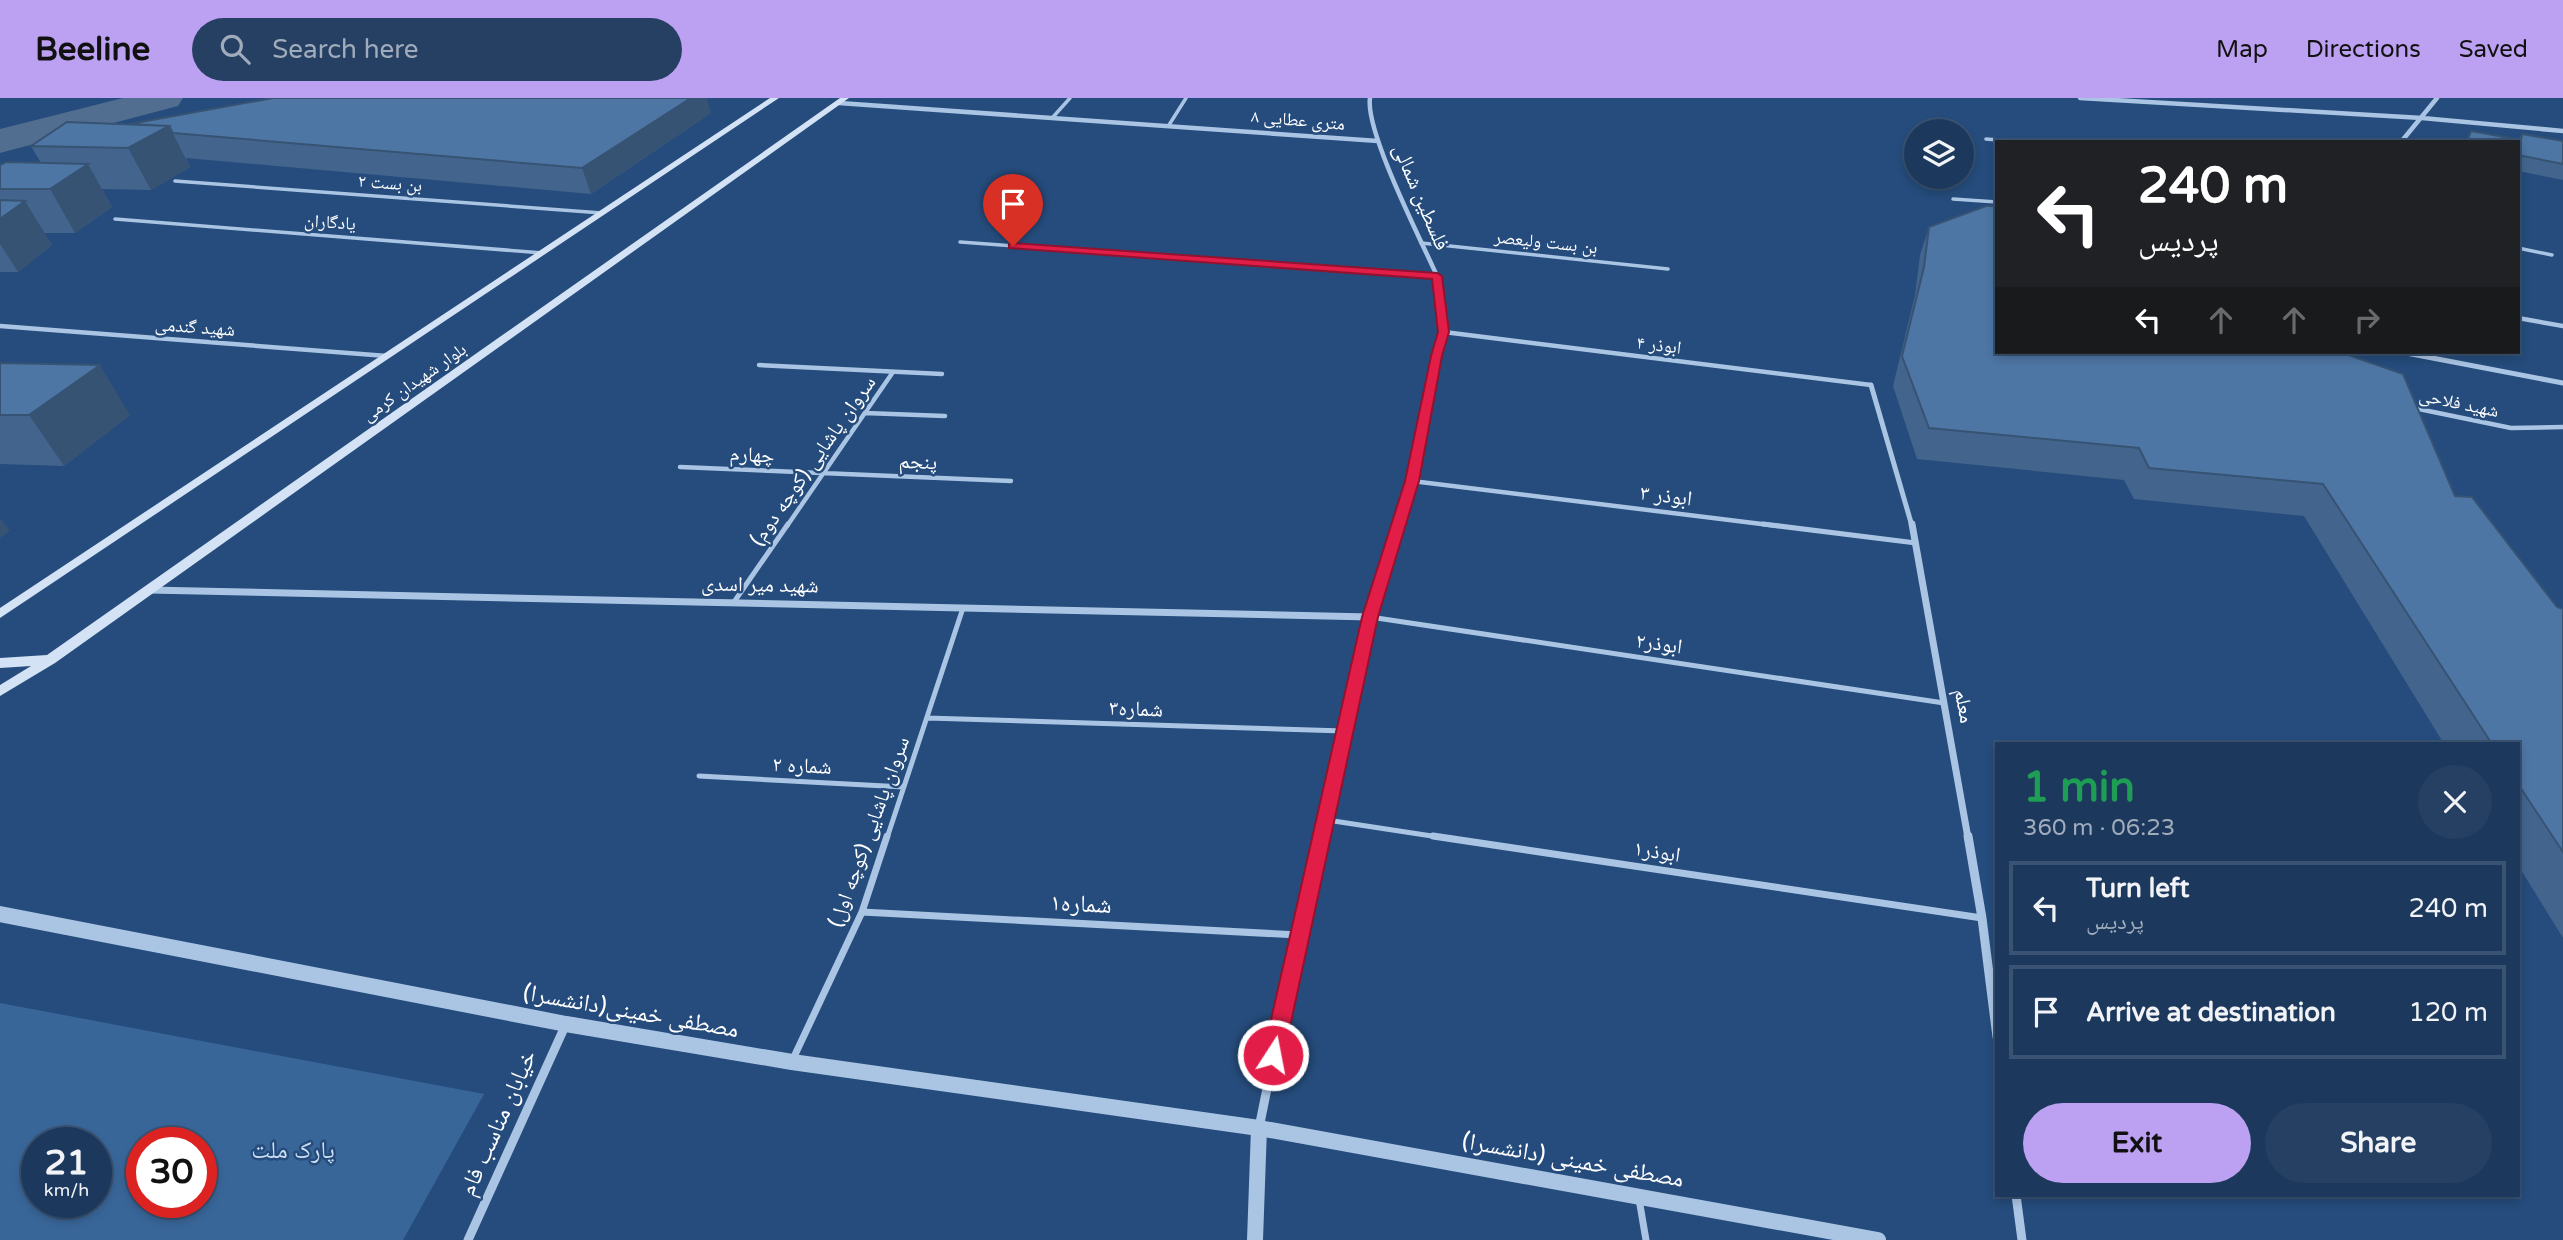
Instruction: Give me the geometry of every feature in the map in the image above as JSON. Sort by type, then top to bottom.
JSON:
[{"type":"main road","name":"بلوار شهیدان کرمی","points":[[0,614],[775,98]]},
{"type":"main road","name":"بلوار شهیدان کرمی","points":[[0,691],[50,660],[842,100]]},
{"type":"main road","points":[[0,663],[50,660]]},
{"type":"street","name":"فلسطین شمالی","points":[[1259,1128],[1298,934],[1327,820],[1370,617],[1412,481],[1436,356],[1444,332],[1437,276],[1378,141],[1368,111],[1370,98]]},
{"type":"street","points":[[2080,98],[2422,118],[2563,131]]},
{"type":"street","points":[[2402,140],[2437,98]]},
{"type":"street","name":"۸ متری عطایی","points":[[842,100],[1378,141]]},
{"type":"street","points":[[2411,354],[2563,383]]},
{"type":"street","name":"معلم","points":[[1871,385],[1917,543],[1982,918],[1995,1021]]},
{"type":"street","name":"شهید میر اسدی","points":[[149,590],[1370,617]]},
{"type":"street","name":"(دانشسرا)مصطفی خمینی","points":[[0,914],[566,1024],[792,1062],[1259,1128]]},
{"type":"street","name":"خیابان مناسب فام","points":[[468,1240],[566,1024]]},
{"type":"street","points":[[1255,1240],[1259,1128]]},
{"type":"street","name":"مصطفی خمینی (دانشسرا)","points":[[1259,1128],[1878,1240]]},
{"type":"street","points":[[2016,1197],[2022,1240]]},
{"type":"lane","points":[[1054,117],[1070,98]]},
{"type":"lane","points":[[1169,125],[1186,98]]},
{"type":"lane","points":[[1986,139],[1999,140]]},
{"type":"lane","name":"بن بست ۲","points":[[176,181],[602,214]]},
{"type":"lane","points":[[1953,199],[1995,202]]},
{"type":"lane","name":"یادگاران","points":[[114,219],[543,253]]},
{"type":"lane","points":[[960,242],[1437,276]]},
{"type":"lane","name":"بن بست ولیعصر","points":[[1421,243],[1668,270]]},
{"type":"lane","points":[[2520,248],[2552,255]]},
{"type":"lane","points":[[2520,318],[2563,326]]},
{"type":"lane","name":"شهید گندمی","points":[[0,326],[387,356]]},
{"type":"lane","name":"ابوذر ۴","points":[[1444,332],[1871,385]]},
{"type":"lane","points":[[759,365],[942,374]]},
{"type":"lane","name":"سروان پاشایی (کوچه دوم)","points":[[734,602],[893,372]]},
{"type":"lane","name":"شهید فلاحی","points":[[2404,405],[2511,428],[2563,427]]},
{"type":"lane","points":[[865,413],[945,416]]},
{"type":"lane","name":"چهارم","points":[[680,467],[823,474]]},
{"type":"lane","name":"پنجم","points":[[823,474],[1011,481]]},
{"type":"lane","name":"ابوذر ۳","points":[[1412,481],[1917,543]]},
{"type":"lane","name":"سروان پاشایی (کوچه اول)","points":[[792,1062],[862,912],[963,608]]},
{"type":"lane","name":"ابوذر۲","points":[[1370,617],[1944,703]]},
{"type":"lane","name":"شماره۳","points":[[928,718],[1344,731]]},
{"type":"lane","name":"شماره ۲","points":[[699,776],[904,787]]},
{"type":"lane","name":"ابوذر۱","points":[[1327,820],[1982,918]]},
{"type":"lane","name":"شماره۱","points":[[862,912],[1298,934]]},
{"type":"lane","points":[[1638,1196],[1646,1240]]},
{"type":"green space","name":"پارک ملت","points":[[0,1003],[484,1094],[403,1240],[0,1240]]},
{"type":"building","points":[[273,98],[691,98],[582,168],[173,133],[169,126],[130,124]]},
{"type":"building","points":[[67,122],[169,126],[128,148],[31,146]]},
{"type":"building","points":[[2471,131],[2521,140],[2522,134],[2563,141],[2563,164],[2520,155],[2520,140],[2468,140]]},
{"type":"building","points":[[6,162],[88,164],[50,189],[0,189],[0,165]]},
{"type":"building","points":[[0,200],[25,201],[0,219]]},
{"type":"building","points":[[1986,206],[1995,206],[1995,354],[2346,354],[2403,374],[2455,496],[2472,497],[2557,607],[2563,609],[2563,852],[2520,787],[2520,742],[2491,742],[2323,484],[2149,468],[2139,448],[1929,428],[1902,356],[1924,267],[1929,227]]},
{"type":"building","points":[[0,363],[100,365],[29,415],[0,415]]},
{"type":"waterway","points":[[0,141],[165,98]]},
{"type":"route","points":[[1013,246],[1437,276],[1444,332],[1436,356],[1412,481],[1370,617],[1273,1055]]}]
